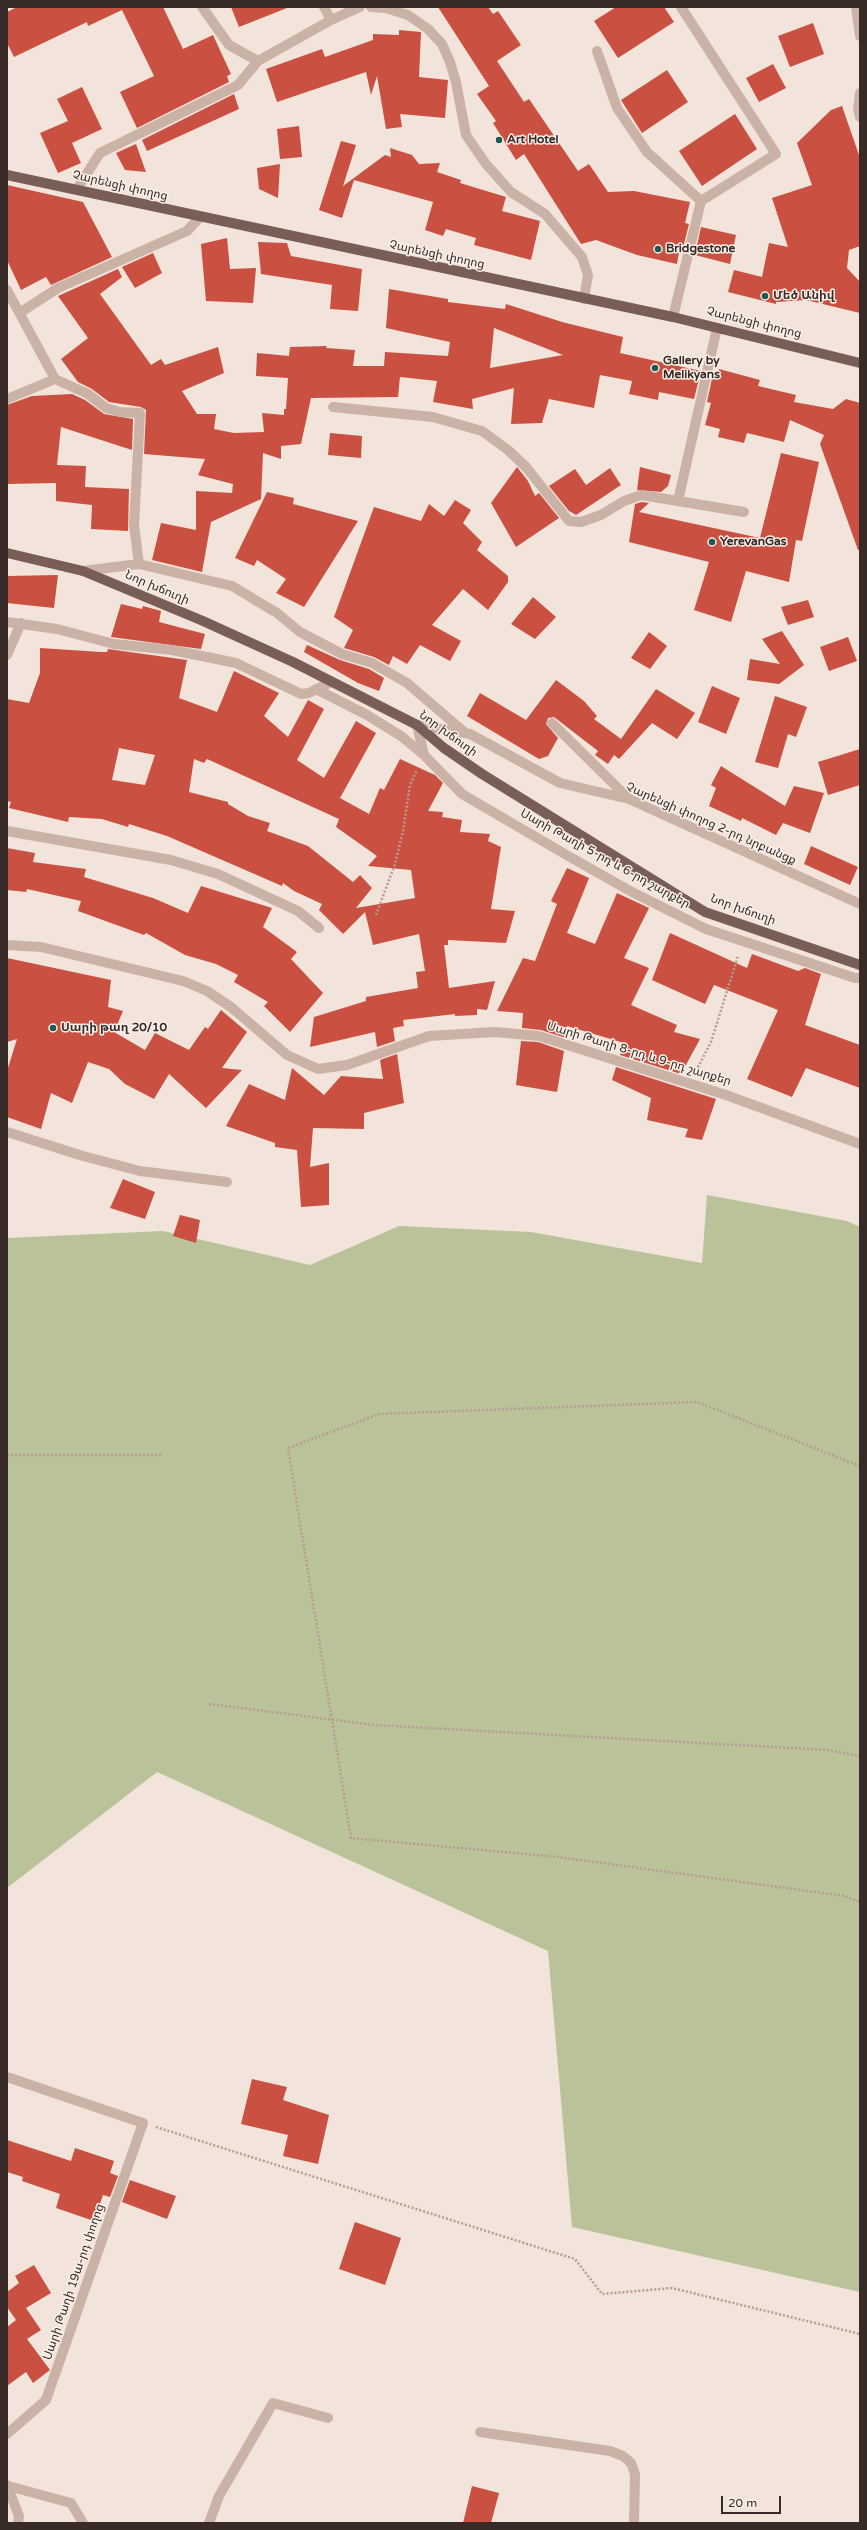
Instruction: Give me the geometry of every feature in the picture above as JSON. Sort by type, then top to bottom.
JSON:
[{"type":"main road","name":"Չարենցի փողոց","points":[[7,175],[199,218],[673,317],[860,363]]},
{"type":"main road","name":"Նոր խճուղի","points":[[7,553],[84,571],[203,621],[331,682],[417,725],[444,748],[482,774],[705,912],[860,965]]},
{"type":"street","points":[[202,7],[229,45],[258,61]]},
{"type":"street","points":[[324,7],[331,20]]},
{"type":"street","points":[[76,190],[100,153],[238,85],[258,61],[331,20],[360,7]]},
{"type":"street","points":[[371,7],[386,8],[408,15],[428,28],[442,44],[454,75],[466,135],[486,164],[511,192],[545,214],[582,257],[588,275],[584,299]]},
{"type":"street","points":[[673,317],[701,201],[776,154],[681,7]]},
{"type":"street","points":[[856,7],[860,36]]},
{"type":"street","points":[[597,51],[617,108],[647,152],[701,201]]},
{"type":"street","points":[[859,111],[860,93]]},
{"type":"street","points":[[21,312],[58,288],[187,231],[199,218]]},
{"type":"street","points":[[7,290],[21,312],[55,379],[88,394],[106,408],[120,412],[140,413],[134,525],[139,564]]},
{"type":"street","points":[[678,501],[717,328]]},
{"type":"street","points":[[7,398],[55,379]]},
{"type":"street","points":[[333,407],[433,417],[482,431],[508,450],[526,467],[569,521],[581,522],[601,515],[624,501],[641,495],[744,512]]},
{"type":"street","points":[[84,571],[139,564],[215,581],[249,594],[300,632],[342,654],[372,663],[407,683],[463,731]]},
{"type":"street","points":[[7,622],[20,623],[114,644],[172,650],[236,663],[300,694],[331,682]]},
{"type":"street","points":[[7,655],[20,623]]},
{"type":"street","name":"Սարի Թաղի 5-րդ և 6-րդ շարքեր","points":[[316,689],[372,718],[424,755],[469,798],[632,892],[706,929],[742,942],[860,978]]},
{"type":"street","points":[[552,723],[629,799]]},
{"type":"street","points":[[417,725],[424,755]]},
{"type":"street","name":"Չարենցի փողոց 2-րդ նրբանցք","points":[[417,725],[463,731],[560,783],[629,799],[860,904]]},
{"type":"street","points":[[7,831],[171,860],[218,874],[298,911],[319,928]]},
{"type":"street","name":"Սարի Թաղի 8-րդ և 9-րդ շարքեր","points":[[7,945],[41,947],[183,981],[207,991],[231,1007],[287,1055],[318,1069],[347,1065],[429,1036],[494,1032],[549,1038],[690,1083],[827,1130],[860,1144]]},
{"type":"street","points":[[7,1132],[83,1156],[140,1171],[227,1182]]},
{"type":"street","points":[[7,2077],[143,2123]]},
{"type":"street","name":"Սարի Թաղի 19ա-րդ փողոց","points":[[7,2434],[46,2400],[143,2123]]},
{"type":"street","points":[[209,2523],[219,2496],[273,2403],[328,2418]]},
{"type":"street","points":[[480,2432],[610,2451],[624,2456],[631,2463],[635,2474],[634,2523]]},
{"type":"street","points":[[7,2486],[19,2516],[18,2523]]},
{"type":"street","points":[[7,2486],[71,2503],[83,2523]]},
{"type":"path","points":[[376,915],[395,864],[403,831],[410,786],[424,755]]},
{"type":"path","points":[[690,1083],[711,1042],[742,942]]},
{"type":"path","points":[[860,1466],[697,1402],[379,1414],[288,1448],[351,1838],[558,1857],[845,1896],[860,1902]]},
{"type":"path","points":[[7,1455],[161,1455]]},
{"type":"path","points":[[209,1704],[374,1725],[828,1750],[860,1756]]},
{"type":"path","points":[[143,2123],[576,2259],[602,2294],[672,2288],[860,2334]]},
{"type":"green space","points":[[707,1195],[847,1221],[860,1227],[860,2292],[572,2227],[548,1951],[157,1772],[7,1888],[7,1238],[163,1231],[310,1265],[399,1226],[531,1232],[702,1263]]},
{"type":"building","points":[[17,7],[163,7],[183,49],[213,35],[231,74],[227,76],[229,82],[137,128],[120,92],[154,76],[122,10],[88,26],[87,22],[14,57],[7,43],[7,12]]},
{"type":"building","points":[[231,7],[287,7],[287,8],[239,27]]},
{"type":"building","points":[[438,7],[488,7],[493,14],[498,11],[521,45],[497,61],[524,102],[529,99],[578,171],[589,164],[608,192],[634,191],[690,202],[685,223],[689,224],[682,252],[679,252],[677,264],[637,255],[596,240],[581,244],[524,154],[516,160],[493,123],[496,121],[477,94],[489,86]]},
{"type":"building","points":[[616,7],[664,7],[674,22],[618,58],[594,21]]},
{"type":"building","points":[[813,23],[824,54],[790,67],[778,36]]},
{"type":"building","points":[[399,30],[421,32],[419,77],[448,80],[445,118],[400,114],[402,127],[386,129],[377,76],[371,95],[366,72],[277,102],[266,69],[322,49],[325,57],[373,40],[373,34],[399,35]]},
{"type":"building","points":[[773,64],[786,88],[759,102],[746,78]]},
{"type":"building","points":[[667,70],[688,102],[642,133],[621,100]]},
{"type":"building","points":[[82,87],[102,129],[72,143],[81,163],[58,173],[40,133],[68,121],[57,99]]},
{"type":"building","points":[[234,94],[239,109],[147,151],[142,140]]},
{"type":"building","points":[[842,106],[860,158],[860,246],[849,250],[847,268],[860,282],[860,313],[806,300],[776,302],[776,304],[728,292],[734,270],[762,277],[769,243],[788,247],[772,198],[812,185],[797,143],[831,110]]},
{"type":"building","points":[[735,114],[757,149],[702,186],[679,151]]},
{"type":"building","points":[[299,126],[302,157],[280,159],[277,129]]},
{"type":"building","points":[[341,141],[356,145],[343,186],[385,155],[391,157],[390,148],[412,155],[419,164],[440,163],[437,172],[461,180],[460,183],[506,197],[502,211],[540,221],[531,260],[474,245],[476,238],[446,229],[443,236],[425,230],[433,202],[354,180],[342,218],[319,210]]},
{"type":"building","points":[[136,144],[146,172],[125,170],[116,153]]},
{"type":"building","points":[[280,164],[278,198],[259,189],[257,168]]},
{"type":"building","points":[[7,185],[83,202],[112,257],[51,285],[46,277],[21,290],[7,260]]},
{"type":"building","points":[[701,227],[736,235],[730,264],[695,255]]},
{"type":"building","points":[[227,238],[230,269],[256,268],[253,303],[206,301],[201,244]]},
{"type":"building","points":[[258,242],[287,243],[291,256],[362,269],[358,311],[330,309],[332,285],[261,274]]},
{"type":"building","points":[[153,253],[162,273],[135,288],[122,267]]},
{"type":"building","points":[[118,269],[122,277],[100,294],[151,365],[161,359],[165,365],[218,347],[224,373],[182,391],[197,414],[216,414],[214,429],[234,433],[264,432],[262,413],[284,415],[284,409],[286,409],[288,378],[256,376],[257,353],[289,356],[290,347],[327,346],[326,348],[355,350],[353,366],[384,366],[385,352],[448,356],[450,342],[386,328],[389,289],[448,299],[448,302],[505,309],[506,304],[562,322],[623,337],[620,353],[701,371],[694,399],[659,392],[658,400],[629,394],[632,381],[600,375],[594,408],[549,399],[542,423],[511,424],[514,388],[472,399],[473,409],[433,402],[437,381],[400,377],[398,397],[311,398],[301,444],[281,446],[281,459],[263,453],[261,499],[211,522],[202,572],[152,560],[161,523],[196,530],[196,491],[232,493],[233,484],[198,475],[205,459],[144,454],[146,410],[141,407],[109,402],[92,389],[78,382],[61,359],[88,338],[58,296]],"holes":[[[494,328],[563,355],[490,368]]]},
{"type":"building","points":[[719,369],[760,380],[758,386],[796,395],[794,402],[833,409],[846,399],[860,403],[860,550],[858,550],[820,444],[824,435],[790,420],[784,442],[747,433],[744,443],[718,437],[720,429],[705,425],[711,403],[707,402],[713,374],[718,375]]},
{"type":"building","points":[[72,394],[85,400],[104,414],[133,419],[132,450],[61,427],[57,465],[86,466],[85,487],[129,489],[128,531],[91,529],[92,505],[56,501],[56,483],[7,484],[7,405],[32,396]]},
{"type":"building","points":[[330,433],[362,436],[361,458],[328,455]]},
{"type":"building","points":[[781,453],[819,462],[802,541],[796,540],[789,582],[746,571],[731,622],[694,610],[709,562],[629,542],[635,504],[642,502],[649,503],[639,512],[760,538]]},
{"type":"building","points":[[517,467],[528,481],[535,496],[539,493],[559,518],[516,547],[491,503]]},
{"type":"building","points":[[640,467],[671,475],[668,486],[661,492],[637,490]]},
{"type":"building","points":[[610,468],[621,485],[576,515],[569,511],[549,486],[575,469],[586,485]]},
{"type":"building","points":[[267,492],[294,498],[293,504],[358,521],[304,607],[276,593],[286,579],[257,560],[254,566],[235,558]]},
{"type":"building","points":[[455,500],[471,510],[463,523],[482,542],[477,550],[508,576],[508,582],[488,610],[463,589],[432,625],[461,641],[450,661],[420,645],[407,664],[393,656],[389,665],[374,657],[344,648],[353,630],[334,617],[374,507],[421,521],[429,504],[444,516]]},
{"type":"building","points":[[58,575],[54,608],[7,603],[7,576]]},
{"type":"building","points":[[533,597],[556,617],[535,639],[511,624]]},
{"type":"building","points":[[808,600],[814,617],[788,625],[781,607]]},
{"type":"building","points":[[121,604],[142,609],[143,606],[161,611],[159,622],[205,634],[201,649],[111,637]]},
{"type":"building","points":[[782,631],[804,665],[779,684],[747,680],[750,659],[780,664],[762,639]]},
{"type":"building","points":[[649,632],[667,646],[650,669],[631,658]]},
{"type":"building","points":[[848,637],[857,661],[829,671],[820,647]]},
{"type":"building","points":[[307,645],[340,660],[369,669],[384,678],[379,691],[358,683],[304,652]]},
{"type":"building","points":[[40,648],[101,652],[107,652],[108,649],[187,660],[179,698],[217,712],[234,671],[279,693],[264,716],[288,737],[308,700],[324,709],[297,760],[324,778],[356,721],[376,733],[340,798],[369,814],[380,788],[384,790],[400,759],[435,775],[443,783],[428,811],[443,812],[442,817],[462,820],[460,832],[490,834],[488,841],[501,847],[491,909],[515,911],[506,943],[448,940],[448,945],[444,945],[449,988],[495,981],[487,1010],[477,1009],[477,1015],[455,1016],[455,1014],[403,1020],[404,1026],[393,1028],[395,1041],[377,1047],[375,1032],[310,1047],[314,1017],[366,1001],[366,997],[418,988],[416,972],[425,971],[419,934],[373,945],[365,912],[343,934],[319,910],[322,904],[294,891],[283,883],[282,886],[167,836],[129,824],[128,827],[102,819],[69,817],[68,822],[9,808],[11,802],[7,801],[7,699],[29,703],[40,673]],"holes":[[[119,748],[155,755],[145,785],[112,780]],[[194,759],[204,763],[207,759],[339,819],[336,827],[377,856],[368,866],[411,870],[415,898],[356,908],[372,888],[360,875],[353,882],[308,846],[267,831],[270,823],[248,816],[228,804],[228,802],[189,792]]]},
{"type":"building","points":[[556,680],[584,701],[597,716],[594,719],[621,739],[656,689],[695,713],[677,739],[652,723],[619,759],[614,755],[608,764],[595,755],[598,751],[554,717],[548,718],[546,724],[558,738],[548,756],[539,759],[467,716],[480,693],[526,720]]},
{"type":"building","points":[[712,686],[740,698],[726,734],[698,722]]},
{"type":"building","points":[[775,696],[807,707],[796,737],[788,734],[778,768],[755,762]]},
{"type":"building","points":[[860,749],[860,785],[828,795],[818,762]]},
{"type":"building","points":[[721,766],[785,806],[794,786],[824,793],[810,833],[783,823],[776,835],[742,818],[741,821],[709,806],[716,788],[711,785]]},
{"type":"building","points":[[811,846],[858,867],[850,885],[804,864]]},
{"type":"building","points":[[7,848],[35,853],[33,862],[86,869],[84,877],[153,898],[188,913],[201,886],[272,908],[263,927],[297,952],[291,959],[323,993],[290,1032],[264,1006],[268,1002],[234,982],[238,975],[216,964],[185,955],[146,933],[144,935],[78,911],[81,901],[27,889],[26,892],[7,890]]},
{"type":"building","points":[[567,868],[589,878],[567,933],[595,944],[617,893],[649,908],[624,958],[649,968],[631,1005],[677,1025],[674,1032],[700,1039],[681,1074],[620,1055],[624,1043],[567,1026],[566,1038],[541,1030],[522,1028],[523,1013],[497,1011],[523,958],[535,961],[557,904],[551,901]]},
{"type":"building","points":[[670,933],[747,968],[752,954],[798,971],[805,968],[821,974],[805,1025],[860,1045],[860,1088],[806,1068],[792,1097],[747,1079],[778,1010],[714,985],[705,1004],[652,980]]},
{"type":"building","points":[[7,958],[111,980],[108,1007],[123,1011],[114,1032],[145,1050],[155,1033],[189,1050],[205,1027],[208,1029],[221,1010],[247,1032],[222,1068],[242,1070],[206,1108],[169,1074],[154,1099],[125,1084],[109,1069],[88,1062],[72,1103],[51,1093],[41,1129],[7,1117],[7,1071],[17,1039],[7,1042]]},
{"type":"building","points":[[521,1041],[538,1042],[564,1051],[557,1092],[516,1085]]},
{"type":"building","points":[[397,1054],[404,1103],[364,1113],[364,1129],[313,1128],[310,1167],[329,1163],[329,1205],[301,1207],[297,1150],[275,1147],[275,1143],[226,1126],[249,1084],[285,1100],[292,1068],[324,1095],[341,1076],[383,1079],[380,1060]]},
{"type":"building","points":[[616,1067],[716,1099],[702,1140],[685,1137],[688,1129],[647,1120],[651,1098],[612,1080]]},
{"type":"building","points":[[123,1179],[155,1192],[145,1219],[110,1208]]},
{"type":"building","points":[[180,1215],[200,1220],[196,1243],[173,1236]]},
{"type":"building","points":[[252,2079],[287,2087],[283,2100],[329,2115],[318,2164],[283,2156],[288,2135],[241,2124]]},
{"type":"building","points":[[7,2140],[71,2161],[75,2148],[114,2161],[110,2173],[118,2176],[110,2197],[103,2195],[94,2221],[56,2208],[60,2194],[22,2181],[23,2177],[7,2172]]},
{"type":"building","points":[[130,2180],[176,2196],[167,2219],[122,2202]]},
{"type":"building","points":[[355,2222],[401,2238],[385,2285],[339,2269]]},
{"type":"building","points":[[34,2265],[51,2293],[26,2308],[41,2330],[27,2339],[50,2370],[33,2383],[26,2372],[7,2386],[7,2327],[16,2320],[7,2307],[7,2292],[19,2283],[15,2276]]},
{"type":"building","points":[[472,2486],[499,2493],[491,2523],[463,2523]]},
{"type":"place","name":"Art Hotel","points":[[499,140]]},
{"type":"place","name":"Bridgestone","points":[[658,249]]},
{"type":"place","name":"Մեծ Անիվ","points":[[765,296]]},
{"type":"place","name":"Gallery by Melikyans","points":[[655,368]]},
{"type":"place","name":"YerevanGas","points":[[712,542]]},
{"type":"place","name":"Սարի թաղ 20/10","points":[[53,1028]]}]
